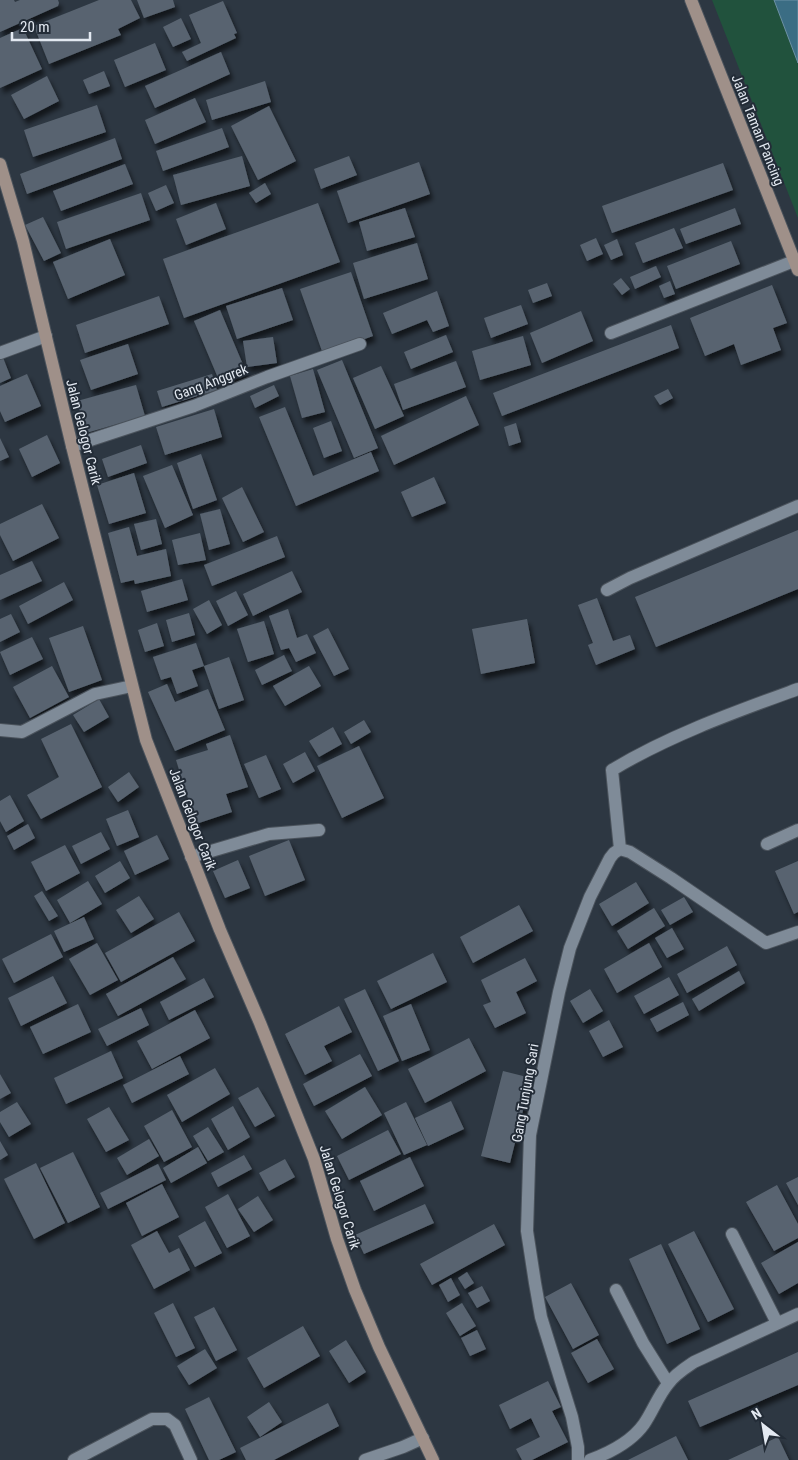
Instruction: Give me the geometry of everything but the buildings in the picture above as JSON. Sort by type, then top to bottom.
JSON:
[{"type":"street","name":"Jalan Taman Pancing","points":[[691,0],[796,266]]},
{"type":"street","name":"Jalan Gelogor Carik","points":[[0,164],[23,242],[146,740],[191,857],[314,1159],[354,1290],[433,1460]]},
{"type":"street","points":[[611,333],[796,266]]},
{"type":"street","points":[[0,353],[46,336]]},
{"type":"street","name":"Gang Anggrek","points":[[72,446],[194,406],[267,377],[360,344]]},
{"type":"street","points":[[607,590],[630,578],[798,506]]},
{"type":"street","points":[[0,730],[22,732],[95,694],[132,686]]},
{"type":"street","points":[[798,689],[719,718],[633,757],[612,770],[620,849],[630,852],[671,878],[766,943],[798,932]]},
{"type":"street","points":[[191,857],[269,834],[319,830]]},
{"type":"street","points":[[766,844],[798,830]]},
{"type":"street","name":"Gang Tunjung Sari","points":[[578,1460],[578,1446],[572,1417],[542,1317],[527,1231],[530,1135],[559,992],[570,948],[590,897],[610,858],[620,849]]},
{"type":"street","points":[[732,1234],[777,1323]]},
{"type":"street","points":[[616,1290],[642,1343],[668,1383]]},
{"type":"street","points":[[590,1460],[604,1455],[634,1435],[644,1424],[668,1383],[694,1362],[798,1314]]},
{"type":"street","points":[[74,1460],[152,1419],[167,1419],[175,1426],[191,1460]]},
{"type":"street","points":[[365,1460],[423,1438]]},
{"type":"green space","points":[[712,0],[774,0],[798,63],[798,218]]},
{"type":"water","points":[[774,0],[798,0],[798,63]]}]
